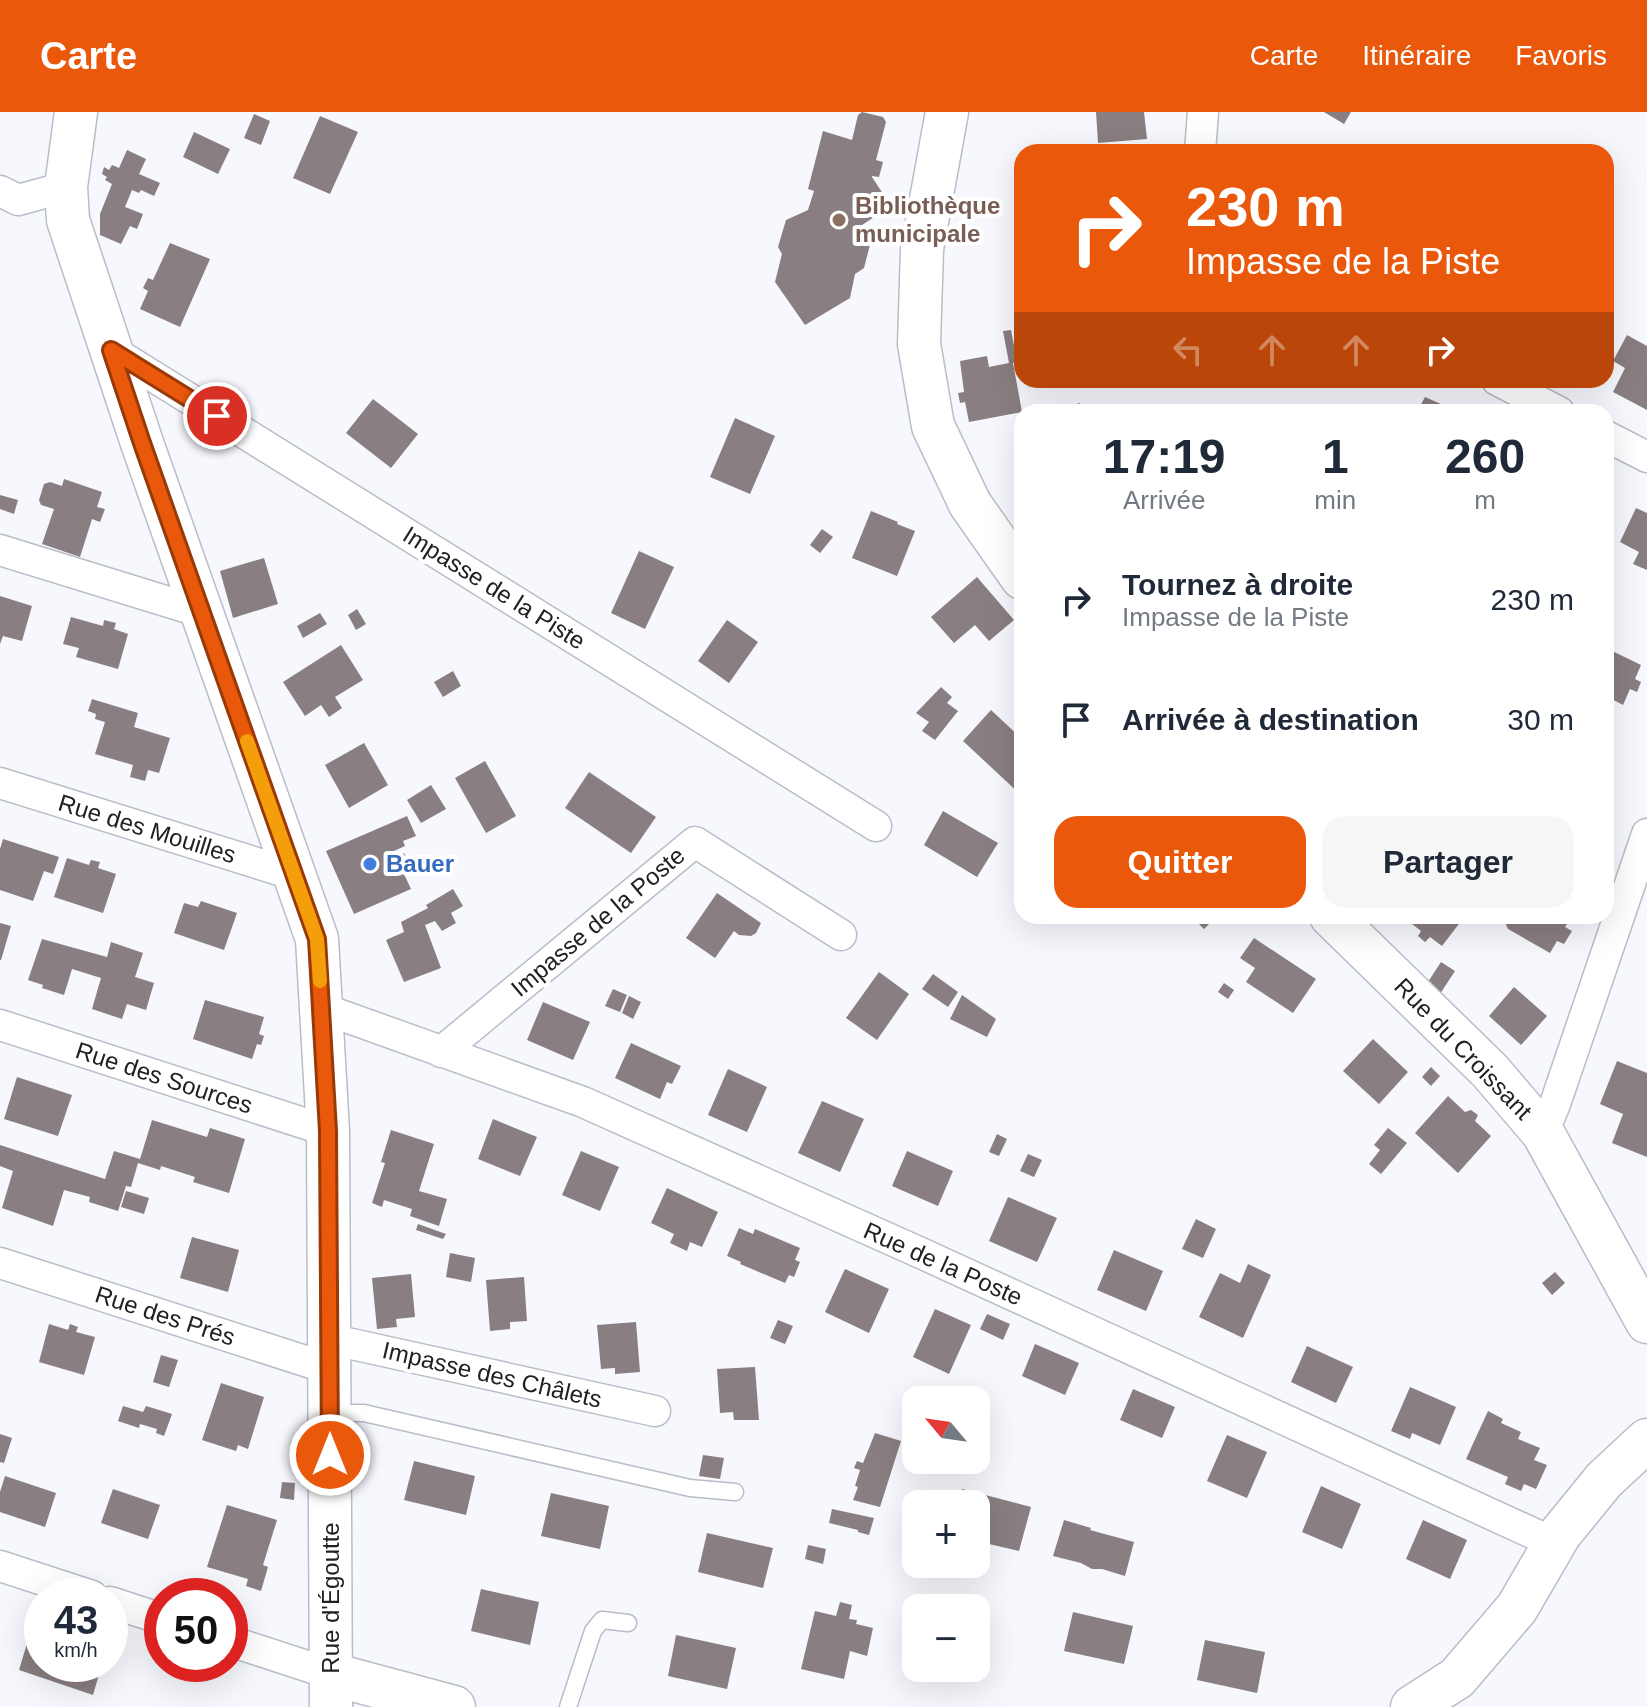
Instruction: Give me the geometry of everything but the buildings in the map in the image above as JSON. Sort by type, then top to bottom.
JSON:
[{"type":"main road","name":"Rue d'Égoutte","points":[[76,112],[66,187],[68,220],[142,443],[317,939],[328,1131],[331,1691]]},
{"type":"main road","points":[[947,112],[922,249],[919,344],[933,426],[970,504],[1014,567]]},
{"type":"main road","name":"Rue du Croissant","points":[[1339,924],[1490,1071],[1543,1133],[1647,1322]]},
{"type":"main road","points":[[1412,1707],[1457,1678],[1517,1608],[1554,1543],[1604,1480],[1647,1440]]},
{"type":"main road","points":[[331,1691],[454,1707]]},
{"type":"street","points":[[1201,144],[1203,112]]},
{"type":"street","points":[[9,195],[66,187]]},
{"type":"street","name":"Impasse de la Piste","points":[[111,350],[876,826]]},
{"type":"street","points":[[1512,388],[1544,404]]},
{"type":"street","points":[[1614,440],[1647,457]]},
{"type":"street","points":[[0,550],[201,612]]},
{"type":"street","name":"Rue des Mouilles","points":[[0,783],[295,875]]},
{"type":"street","points":[[1543,1133],[1647,834]]},
{"type":"street","name":"Impasse de la Poste","points":[[441,1052],[695,842],[841,935]]},
{"type":"street","name":"Rue de la Poste","points":[[321,1008],[583,1102],[1554,1543]]},
{"type":"street","name":"Rue des Sources","points":[[0,1025],[328,1131]]},
{"type":"street","name":"Rue des Prés","points":[[0,1263],[330,1354]]},
{"type":"street","name":"Impasse des Châlets","points":[[330,1354],[655,1411]]},
{"type":"street","points":[[0,1566],[37,1578]]},
{"type":"street","points":[[248,1650],[331,1691]]},
{"type":"lane","points":[[330,1413],[364,1413],[690,1488],[735,1492]]},
{"type":"lane","points":[[568,1707],[593,1631],[602,1620],[628,1623]]},
{"type":"slow traffic","points":[[247,741],[317,939],[320,981]]},
{"type":"place","name":"Bibliothèque municipale","points":[[839,220]]},
{"type":"place","name":"Bauer","points":[[370,864]]},
{"type":"route","points":[[217,416],[111,350],[317,939],[328,1131],[330,1455]]}]
